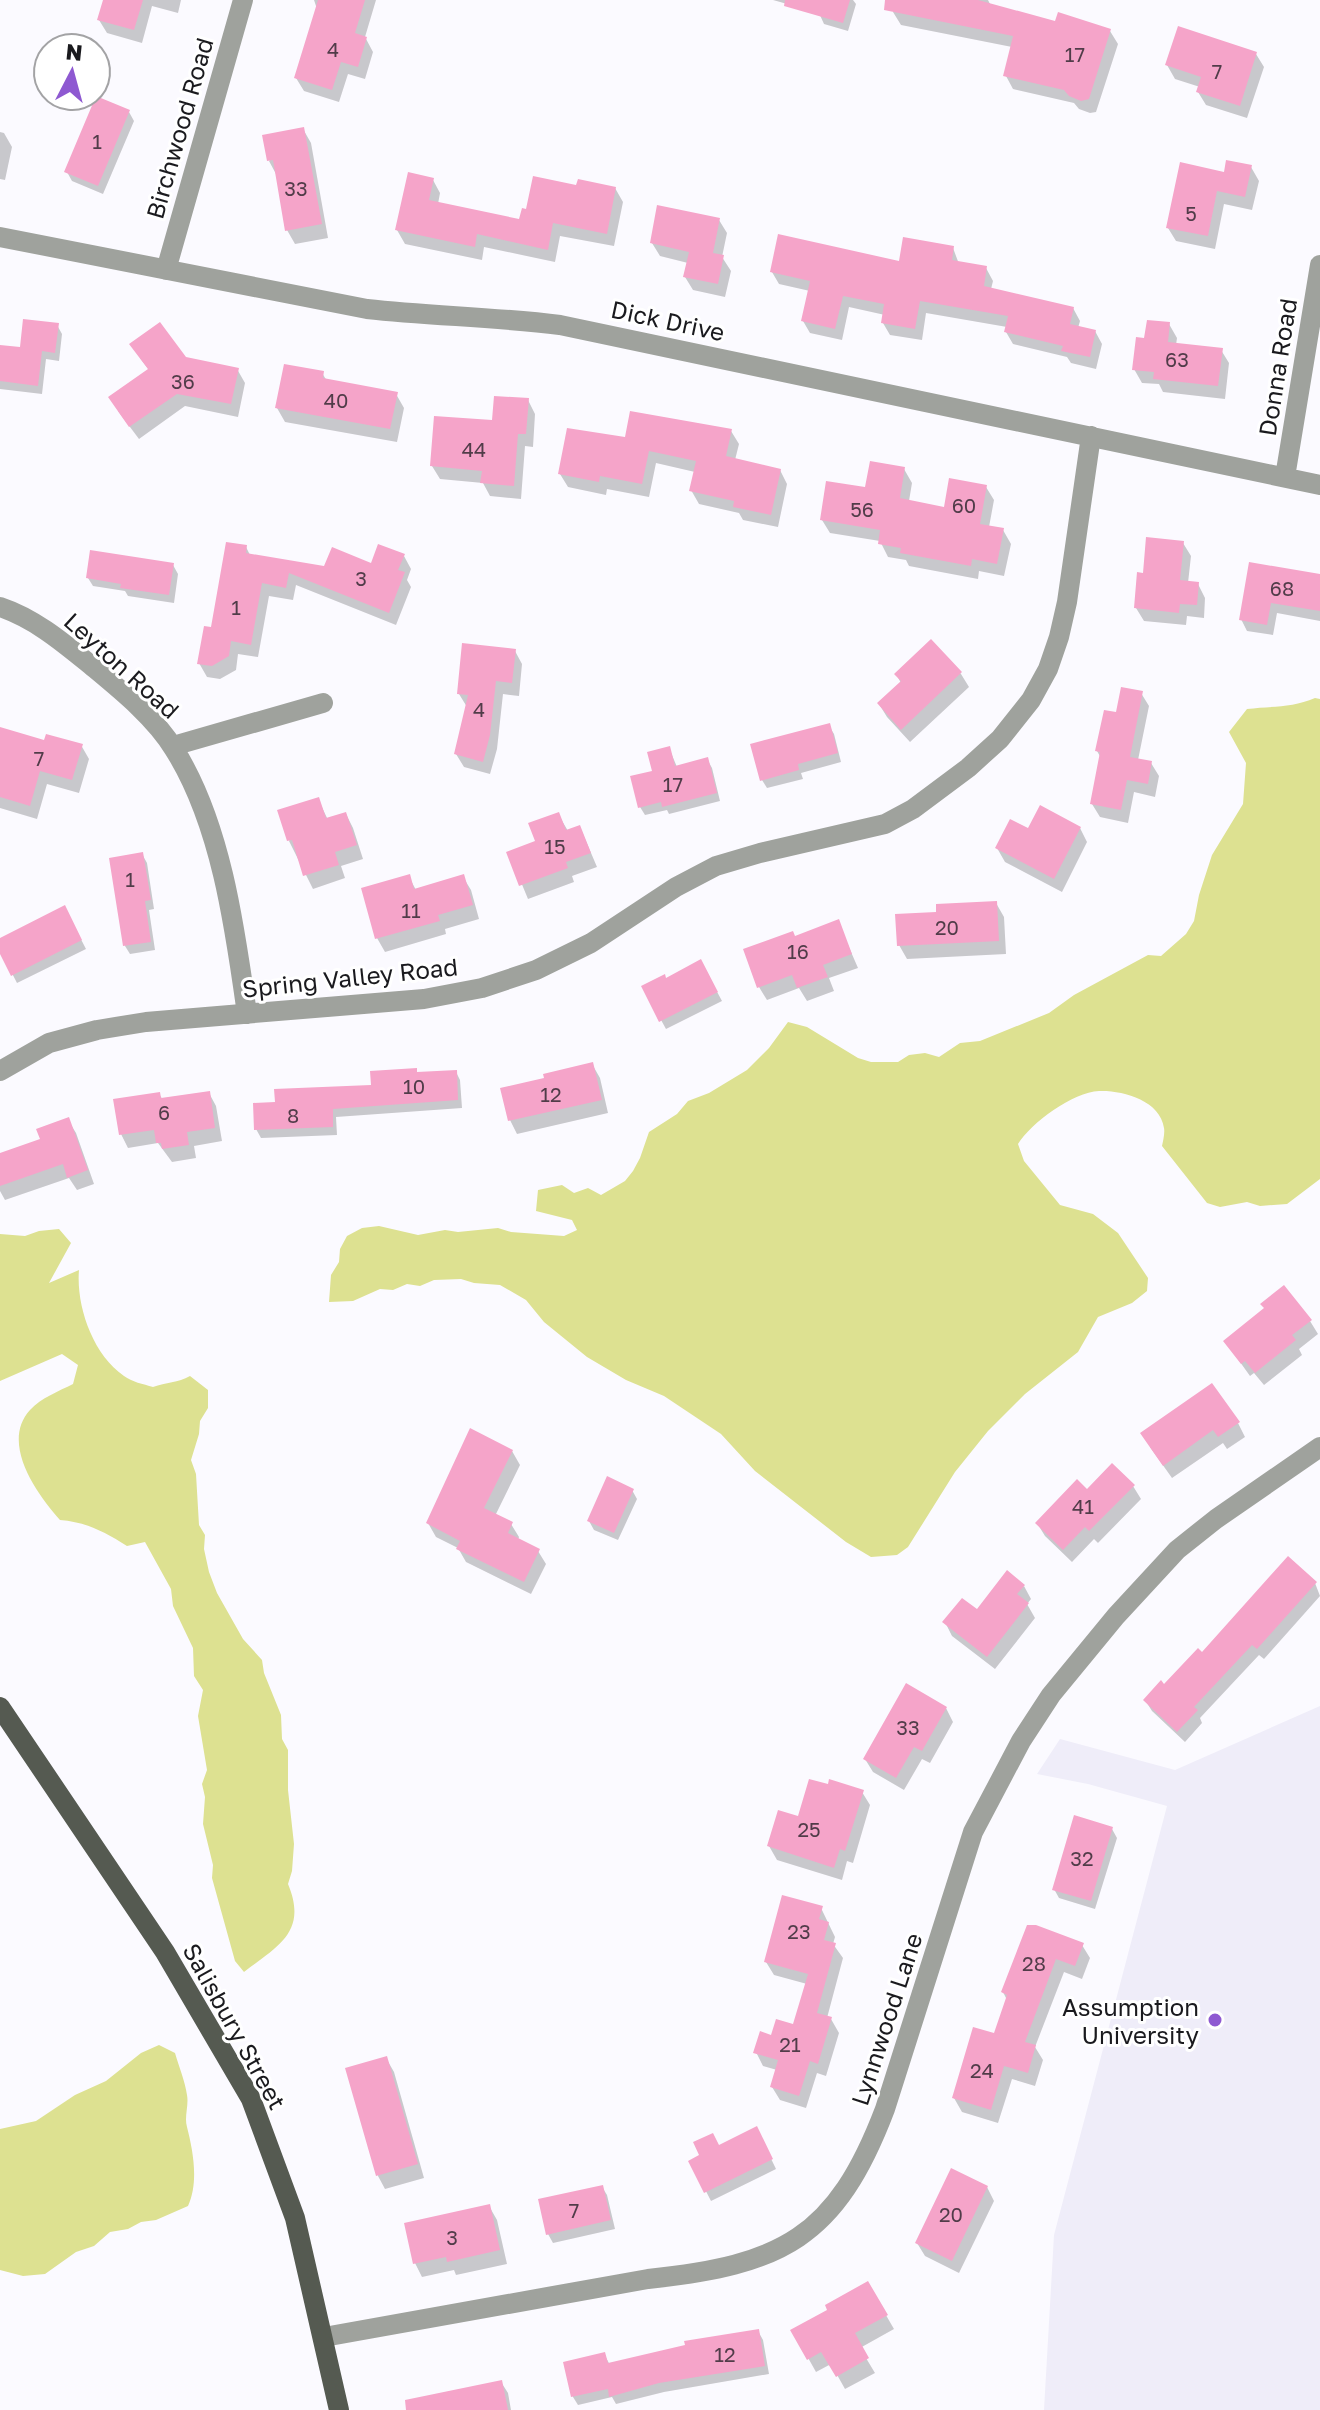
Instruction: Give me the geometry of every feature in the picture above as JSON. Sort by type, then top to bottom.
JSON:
[{"type":"main road","name":"Salisbury Street","points":[[0,1707],[165,1952],[251,2099],[295,2218],[339,2410]]},
{"type":"street","name":"Birchwood Road","points":[[166,270],[243,0]]},
{"type":"street","name":"Dick Drive","points":[[0,237],[367,309],[423,315],[498,317],[560,325],[1320,485]]},
{"type":"street","name":"Donna Road","points":[[1285,477],[1320,265]]},
{"type":"street","name":"Spring Valley Road","points":[[0,1071],[28,1053],[74,1035],[146,1022],[424,999],[509,980],[591,943],[716,866],[773,849],[885,824],[913,809],[968,768],[1000,739],[1031,700],[1048,669],[1067,602],[1091,436]]},
{"type":"street","name":"Leyton Road","points":[[0,607],[30,619],[98,671],[173,746],[206,818],[222,870],[247,1014]]},
{"type":"street","points":[[173,746],[323,703]]},
{"type":"street","name":"Lynnwood Lane","points":[[324,2337],[648,2279],[694,2274],[755,2259],[802,2237],[822,2220],[848,2189],[868,2154],[973,1832],[1021,1741],[1051,1695],[1116,1616],[1177,1550],[1320,1447]]},
{"type":"shaded area","name":"Assumption University","points":[[1320,1706],[1320,2410],[1044,2410],[1054,2235],[1167,1806],[1088,1784],[1037,1774],[1060,1739],[1175,1770]]},
{"type":"green space","points":[[1320,699],[1320,1179],[1287,1204],[1260,1206],[1247,1202],[1220,1207],[1207,1203],[1162,1146],[1164,1128],[1155,1110],[1139,1099],[1118,1092],[1099,1091],[1077,1097],[1032,1127],[1018,1144],[1024,1161],[1060,1205],[1093,1214],[1118,1233],[1148,1278],[1147,1291],[1132,1303],[1098,1317],[1078,1352],[1025,1394],[988,1431],[955,1472],[908,1547],[897,1555],[871,1557],[846,1542],[755,1471],[721,1434],[664,1396],[626,1380],[587,1357],[544,1322],[526,1300],[500,1285],[461,1279],[434,1280],[420,1286],[407,1284],[393,1290],[380,1289],[353,1301],[329,1302],[331,1275],[339,1262],[340,1249],[347,1236],[362,1228],[379,1226],[418,1235],[445,1230],[458,1232],[498,1228],[511,1232],[564,1236],[577,1230],[572,1220],[536,1211],[538,1190],[562,1185],[574,1193],[588,1188],[601,1195],[625,1181],[640,1158],[649,1132],[677,1114],[688,1101],[709,1093],[747,1070],[769,1048],[788,1022],[807,1027],[858,1058],[871,1062],[898,1062],[909,1055],[925,1053],[939,1057],[960,1043],[980,1041],[1049,1013],[1074,995],[1148,955],[1161,956],[1186,934],[1194,921],[1212,855],[1243,804],[1246,763],[1229,732],[1247,709],[1290,705]]},
{"type":"green space","points":[[59,1229],[71,1243],[49,1283],[79,1270],[80,1298],[88,1328],[113,1367],[130,1380],[153,1387],[190,1376],[208,1390],[208,1408],[200,1421],[191,1460],[196,1474],[199,1525],[205,1535],[204,1549],[217,1593],[243,1639],[262,1660],[281,1715],[282,1739],[288,1750],[288,1790],[294,1844],[288,1884],[293,1900],[292,1926],[278,1945],[244,1972],[235,1961],[212,1878],[213,1865],[203,1824],[205,1797],[202,1784],[207,1770],[198,1716],[203,1690],[194,1676],[193,1648],[173,1606],[171,1589],[145,1542],[127,1546],[95,1528],[60,1520],[25,1468],[19,1437],[22,1423],[39,1402],[73,1384],[78,1365],[62,1354],[0,1381],[0,1234],[25,1236]]},
{"type":"green space","points":[[159,2045],[175,2053],[186,2090],[186,2123],[194,2177],[188,2206],[156,2220],[110,2232],[94,2246],[76,2252],[45,2274],[23,2276],[0,2270],[0,2129],[36,2121],[75,2095],[106,2081],[141,2053]]},
{"type":"building","points":[[103,0],[143,0],[134,30],[97,20]]},
{"type":"building","points":[[318,0],[365,0],[355,33],[367,37],[358,67],[341,62],[332,90],[294,78]]},
{"type":"building","points":[[785,0],[850,0],[843,23],[784,6]]},
{"type":"building","points":[[885,0],[978,0],[1055,21],[1058,12],[1111,29],[1089,99],[1081,101],[1064,90],[1003,76],[1013,36],[884,10]]},
{"type":"building","points":[[1178,26],[1257,52],[1240,106],[1196,92],[1201,77],[1165,65]]},
{"type":"building","points":[[112,103],[130,110],[98,186],[64,172],[89,112],[112,112]]},
{"type":"building","points":[[304,127],[322,224],[285,231],[273,160],[267,161],[262,135]]},
{"type":"building","points":[[1226,160],[1252,165],[1245,197],[1217,191],[1208,236],[1166,228],[1180,162],[1224,172]]},
{"type":"building","points":[[408,172],[434,178],[429,200],[519,219],[522,208],[526,209],[533,176],[576,185],[578,179],[616,187],[607,234],[553,223],[548,250],[477,234],[475,247],[395,230]]},
{"type":"building","points":[[657,205],[720,218],[713,253],[724,255],[718,284],[683,277],[689,252],[650,243]]},
{"type":"building","points":[[778,234],[899,261],[903,237],[954,246],[952,260],[987,266],[984,286],[1074,307],[1070,324],[1096,330],[1090,357],[1061,351],[1063,346],[1004,332],[1008,316],[920,301],[915,329],[881,323],[884,304],[843,296],[835,329],[801,321],[810,281],[770,272]]},
{"type":"building","points":[[23,319],[59,323],[55,353],[42,351],[38,386],[0,381],[0,345],[20,347]]},
{"type":"building","points":[[1147,320],[1170,322],[1168,342],[1223,348],[1218,386],[1153,379],[1154,372],[1132,370],[1136,337],[1144,338]]},
{"type":"building","points":[[160,322],[186,357],[239,368],[231,404],[177,394],[129,427],[108,397],[148,369],[129,344]]},
{"type":"building","points":[[284,364],[324,371],[323,378],[398,392],[390,429],[275,408]]},
{"type":"building","points":[[494,396],[529,398],[526,434],[518,434],[514,486],[480,483],[482,471],[430,466],[434,416],[492,420]]},
{"type":"building","points":[[630,411],[732,429],[726,456],[781,469],[771,515],[733,507],[734,501],[689,491],[696,461],[649,451],[642,484],[600,476],[599,482],[558,474],[567,428],[625,437]]},
{"type":"building","points":[[870,461],[905,467],[900,498],[944,507],[949,478],[987,485],[980,524],[1004,528],[997,564],[972,559],[971,566],[900,553],[901,548],[878,544],[880,530],[820,520],[826,481],[865,487]]},
{"type":"building","points":[[1146,537],[1184,541],[1180,580],[1199,582],[1197,605],[1180,604],[1179,613],[1134,608],[1137,572],[1143,573]]},
{"type":"building","points":[[226,542],[247,545],[246,553],[324,566],[332,547],[371,563],[378,544],[405,554],[398,570],[405,572],[389,613],[289,573],[286,588],[262,583],[251,645],[231,641],[229,656],[212,666],[197,664],[204,626],[211,627]]},
{"type":"building","points":[[90,550],[174,563],[169,595],[120,588],[121,584],[86,578]]},
{"type":"building","points":[[1249,562],[1320,574],[1320,611],[1271,603],[1267,625],[1239,620]]},
{"type":"building","points":[[931,639],[962,672],[901,730],[877,703],[901,681],[894,674]]},
{"type":"building","points":[[462,643],[516,649],[512,683],[496,681],[490,735],[483,762],[454,754],[468,695],[457,694]]},
{"type":"building","points":[[1121,687],[1143,691],[1130,757],[1152,761],[1148,784],[1127,780],[1121,810],[1090,804],[1100,752],[1095,751],[1104,710],[1116,712]]},
{"type":"building","points":[[830,723],[838,753],[798,764],[799,770],[760,781],[750,744]]},
{"type":"building","points":[[0,727],[44,740],[46,734],[83,744],[72,780],[40,771],[30,806],[0,797]]},
{"type":"building","points":[[670,746],[675,766],[708,757],[717,793],[662,807],[661,802],[638,808],[630,776],[652,771],[647,752]]},
{"type":"building","points":[[319,797],[326,818],[346,812],[357,845],[335,852],[339,865],[303,876],[292,840],[287,841],[277,810]]},
{"type":"building","points":[[1040,805],[1081,827],[1054,879],[995,848],[1010,819],[1028,828]]},
{"type":"building","points":[[559,812],[566,830],[580,825],[591,853],[566,862],[568,868],[519,886],[506,852],[535,841],[528,823]]},
{"type":"building","points":[[143,852],[151,900],[145,901],[151,942],[123,946],[109,858]]},
{"type":"building","points":[[410,874],[414,889],[464,874],[473,905],[438,915],[440,921],[375,939],[361,888]]},
{"type":"building","points":[[997,901],[999,941],[897,946],[895,914],[936,912],[936,904]]},
{"type":"building","points":[[65,905],[82,940],[11,976],[0,954],[0,938]]},
{"type":"building","points":[[839,919],[852,954],[823,965],[828,977],[797,988],[792,975],[757,988],[743,949],[793,931],[795,936]]},
{"type":"building","points":[[701,959],[718,992],[659,1022],[641,986],[665,974],[666,978]]},
{"type":"building","points":[[593,1062],[602,1100],[508,1121],[500,1088]]},
{"type":"building","points":[[417,1068],[417,1072],[457,1070],[458,1100],[333,1109],[333,1127],[254,1130],[253,1103],[275,1102],[274,1089],[371,1085],[370,1071]]},
{"type":"building","points":[[210,1091],[215,1128],[187,1132],[189,1145],[162,1149],[161,1143],[156,1143],[154,1130],[119,1135],[113,1099],[160,1092],[161,1098]]},
{"type":"building","points":[[69,1117],[88,1170],[67,1178],[63,1164],[0,1186],[0,1153],[40,1139],[36,1129]]},
{"type":"building","points":[[1284,1285],[1312,1320],[1292,1335],[1296,1340],[1255,1373],[1245,1361],[1241,1364],[1223,1341],[1264,1308],[1260,1304]]},
{"type":"building","points":[[1212,1383],[1240,1422],[1218,1437],[1213,1430],[1163,1466],[1140,1433]]},
{"type":"building","points":[[470,1428],[513,1450],[484,1508],[513,1522],[508,1533],[540,1549],[524,1582],[456,1549],[460,1541],[426,1523]]},
{"type":"building","points":[[1112,1463],[1135,1485],[1089,1531],[1085,1527],[1063,1550],[1035,1523],[1077,1479],[1087,1489]]},
{"type":"building","points":[[607,1476],[634,1489],[614,1533],[587,1521]]},
{"type":"building","points":[[1288,1556],[1317,1582],[1257,1649],[1252,1645],[1194,1707],[1198,1710],[1177,1732],[1143,1700],[1161,1680],[1164,1684],[1198,1648],[1202,1652]]},
{"type":"building","points":[[1007,1570],[1025,1585],[1017,1594],[1029,1603],[987,1657],[942,1622],[962,1598],[977,1609]]},
{"type":"building","points":[[906,1683],[947,1707],[922,1751],[914,1747],[896,1778],[863,1759]]},
{"type":"building","points":[[809,1779],[828,1784],[829,1779],[864,1790],[845,1851],[840,1849],[834,1868],[767,1846],[778,1810],[798,1816]]},
{"type":"building","points":[[1074,1815],[1113,1827],[1091,1901],[1052,1890]]},
{"type":"building","points":[[782,1895],[823,1906],[819,1919],[829,1922],[824,1940],[836,1943],[817,2013],[832,2017],[818,2064],[810,2061],[799,2096],[770,2087],[778,2060],[753,2053],[760,2031],[771,2035],[776,2019],[793,2024],[808,1974],[764,1962]]},
{"type":"building","points":[[1027,1925],[1036,1925],[1084,1943],[1075,1966],[1056,1959],[1025,2042],[1036,2045],[1028,2073],[1004,2066],[991,2110],[952,2098],[973,2027],[994,2033],[1007,1995],[1001,1992]]},
{"type":"building","points":[[387,2056],[418,2164],[376,2176],[345,2068]]},
{"type":"building","points":[[757,2126],[773,2159],[704,2193],[688,2161],[699,2155],[693,2142],[713,2133],[719,2145]]},
{"type":"building","points":[[951,2168],[988,2186],[952,2261],[915,2243]]},
{"type":"building","points":[[603,2185],[611,2220],[546,2235],[538,2199]]},
{"type":"building","points":[[490,2204],[500,2250],[447,2262],[446,2257],[413,2264],[404,2223]]},
{"type":"building","points":[[868,2281],[888,2315],[855,2333],[869,2358],[836,2377],[821,2352],[807,2360],[790,2330],[827,2310],[825,2305]]},
{"type":"building","points":[[759,2329],[765,2366],[659,2383],[609,2397],[608,2389],[571,2397],[563,2362],[605,2352],[608,2363],[685,2345],[684,2341]]},
{"type":"building","points":[[502,2380],[508,2410],[406,2410],[405,2400]]},
{"type":"place","name":"Assumption University","points":[[1215,2020]]}]
